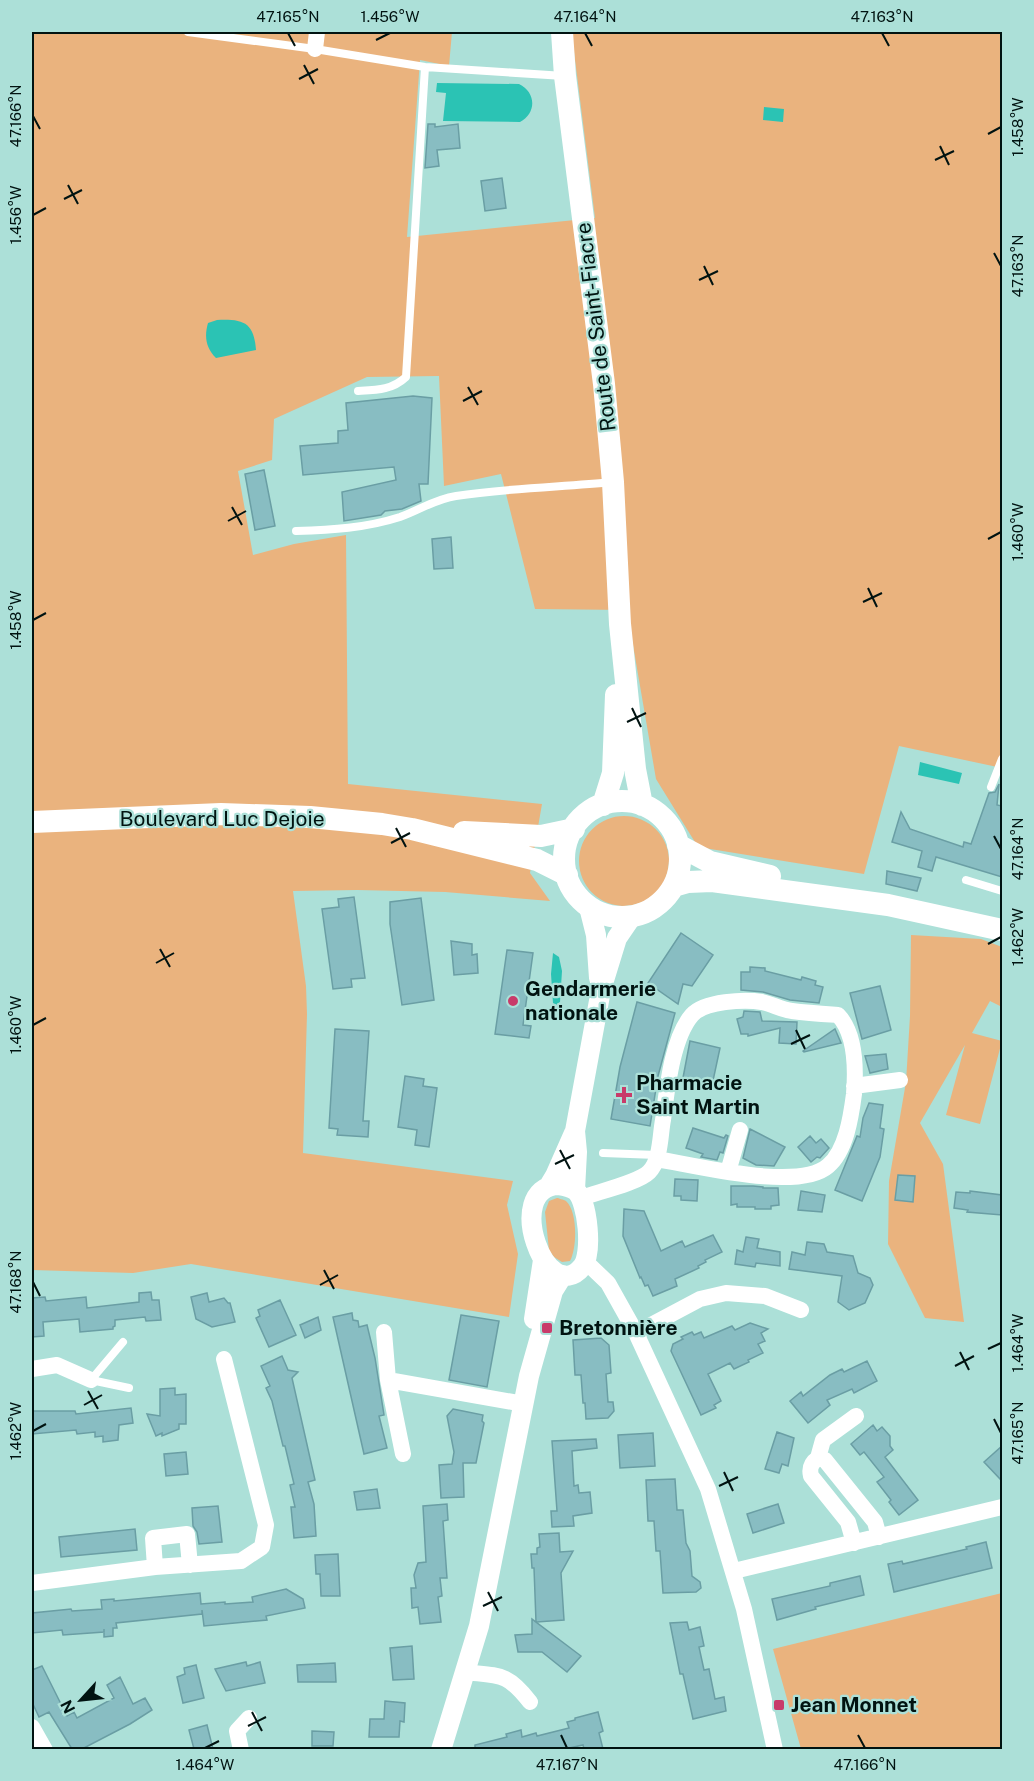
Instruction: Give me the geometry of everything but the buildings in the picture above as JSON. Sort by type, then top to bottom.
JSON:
[{"type":"main road","name":"Route de Saint-Fiacre","points":[[562,32],[565,76],[604,384],[613,482],[620,624],[642,805]]},
{"type":"main road","name":"Route de Saint-Fiacre","points":[[603,805],[613,773],[620,624]]},
{"type":"main road","points":[[614,802],[642,805],[666,822],[678,845],[680,862],[674,886],[658,905],[645,912],[632,916],[608,915],[589,907],[576,893],[567,875],[566,845],[584,816],[603,805],[614,802]]},
{"type":"main road","name":"Boulevard Luc Dejoie","points":[[32,822],[221,814],[310,817],[382,824],[412,829],[537,860],[567,875]]},
{"type":"main road","name":"Boulevard Luc Dejoie","points":[[412,829],[541,836],[574,829]]},
{"type":"main road","points":[[678,845],[710,862],[1002,930]]},
{"type":"main road","points":[[674,886],[688,882],[712,881],[888,905]]},
{"type":"street","points":[[315,49],[317,32]]},
{"type":"street","points":[[589,907],[596,935],[601,990]]},
{"type":"street","points":[[575,1131],[578,1194],[588,1234],[588,1252],[585,1261],[577,1271],[563,1275],[553,1271],[543,1260],[532,1227],[532,1208],[536,1197],[549,1186],[555,1176],[575,1131],[601,990],[617,938],[632,916]]},
{"type":"street","points":[[578,1194],[639,1177],[649,1172],[657,1157],[670,1071],[681,1035],[693,1014],[707,1006],[732,1001],[762,1002],[790,1011],[838,1015],[846,1023],[854,1055],[854,1086],[849,1121],[839,1154],[818,1174],[797,1177],[728,1173],[657,1157]]},
{"type":"street","points":[[854,1086],[900,1080]]},
{"type":"street","points":[[728,1173],[740,1130]]},
{"type":"street","points":[[549,1186],[568,1187],[578,1194]]},
{"type":"street","points":[[529,1376],[528,1358],[543,1260]]},
{"type":"street","points":[[585,1261],[608,1283],[636,1333],[708,1489],[734,1571],[775,1749]]},
{"type":"street","points":[[441,1749],[481,1617],[529,1376],[551,1297],[563,1275]]},
{"type":"street","points":[[636,1333],[700,1299],[726,1293],[765,1296],[801,1310]]},
{"type":"street","points":[[384,1332],[388,1380],[403,1454]]},
{"type":"street","points":[[32,1583],[156,1567],[241,1562],[262,1547],[266,1525],[224,1359]]},
{"type":"street","points":[[32,1369],[57,1365],[91,1380]]},
{"type":"street","points":[[388,1380],[524,1404]]},
{"type":"street","points":[[854,1543],[848,1522],[809,1470],[818,1458],[823,1440],[856,1416]]},
{"type":"street","points":[[818,1458],[825,1460],[875,1522],[879,1537]]},
{"type":"street","points":[[734,1571],[1002,1507]]},
{"type":"street","points":[[156,1567],[153,1538],[187,1534],[190,1565]]},
{"type":"street","points":[[464,1672],[501,1676],[512,1681],[530,1702]]},
{"type":"street","points":[[241,1749],[237,1731],[249,1718]]},
{"type":"street","points":[[32,1727],[45,1749]]},
{"type":"lane","points":[[188,32],[425,67],[565,76]]},
{"type":"lane","points":[[358,391],[386,389],[398,384],[406,376],[425,67]]},
{"type":"lane","points":[[296,531],[345,529],[377,522],[402,516],[426,504],[455,496],[613,482]]},
{"type":"lane","points":[[991,787],[1002,759]]},
{"type":"lane","points":[[966,880],[1002,888]]},
{"type":"lane","points":[[603,1153],[657,1157]]},
{"type":"lane","points":[[123,1342],[91,1380],[129,1388]]},
{"type":"shaded area","points":[[32,32],[452,32],[449,66],[420,60],[407,237],[595,218],[573,32],[1002,32],[1002,768],[899,746],[864,874],[698,847],[656,779],[627,610],[535,609],[501,474],[444,486],[439,376],[367,377],[274,419],[272,460],[238,471],[253,555],[294,544],[346,535],[348,784],[542,804],[530,873],[550,901],[445,892],[293,891],[306,986],[303,1153],[513,1181],[507,1205],[518,1254],[509,1317],[191,1264],[133,1273],[32,1270]]},
{"type":"shaded area","points":[[437,83],[519,84],[529,92],[532,108],[526,118],[520,122],[443,121],[446,93],[436,92]]},
{"type":"shaded area","points":[[764,107],[784,109],[783,122],[763,120]]},
{"type":"shaded area","points":[[217,320],[234,320],[246,324],[253,333],[256,350],[216,358],[208,346],[206,333],[208,323]]},
{"type":"shaded area","points":[[920,762],[962,773],[959,784],[918,775]]},
{"type":"shaded area","points":[[624,816],[641,819],[656,829],[666,844],[669,861],[666,878],[656,893],[641,903],[624,906],[607,903],[592,893],[582,878],[579,861],[582,844],[592,829],[607,819]]},
{"type":"shaded area","points":[[911,935],[981,939],[1002,947],[1002,1007],[990,1001],[972,1033],[1002,1041],[980,1124],[946,1115],[965,1045],[920,1123],[943,1164],[964,1322],[925,1318],[888,1244],[889,1181],[906,1082]]},
{"type":"shaded area","points":[[553,953],[559,957],[562,971],[560,1002],[556,1005],[553,1003],[551,974]]},
{"type":"shaded area","points":[[557,1198],[566,1201],[573,1213],[575,1239],[570,1261],[562,1262],[549,1250],[545,1212],[549,1201]]},
{"type":"shaded area","points":[[1002,1593],[1002,1749],[801,1749],[773,1649]]},
{"type":"place","name":"Gendarmerie nationale","points":[[513,1001]]},
{"type":"place","name":"Pharmacie Saint Martin","points":[[624,1095]]},
{"type":"place","name":"Bretonnière","points":[[547,1328]]},
{"type":"place","name":"Jean Monnet","points":[[779,1705]]}]
